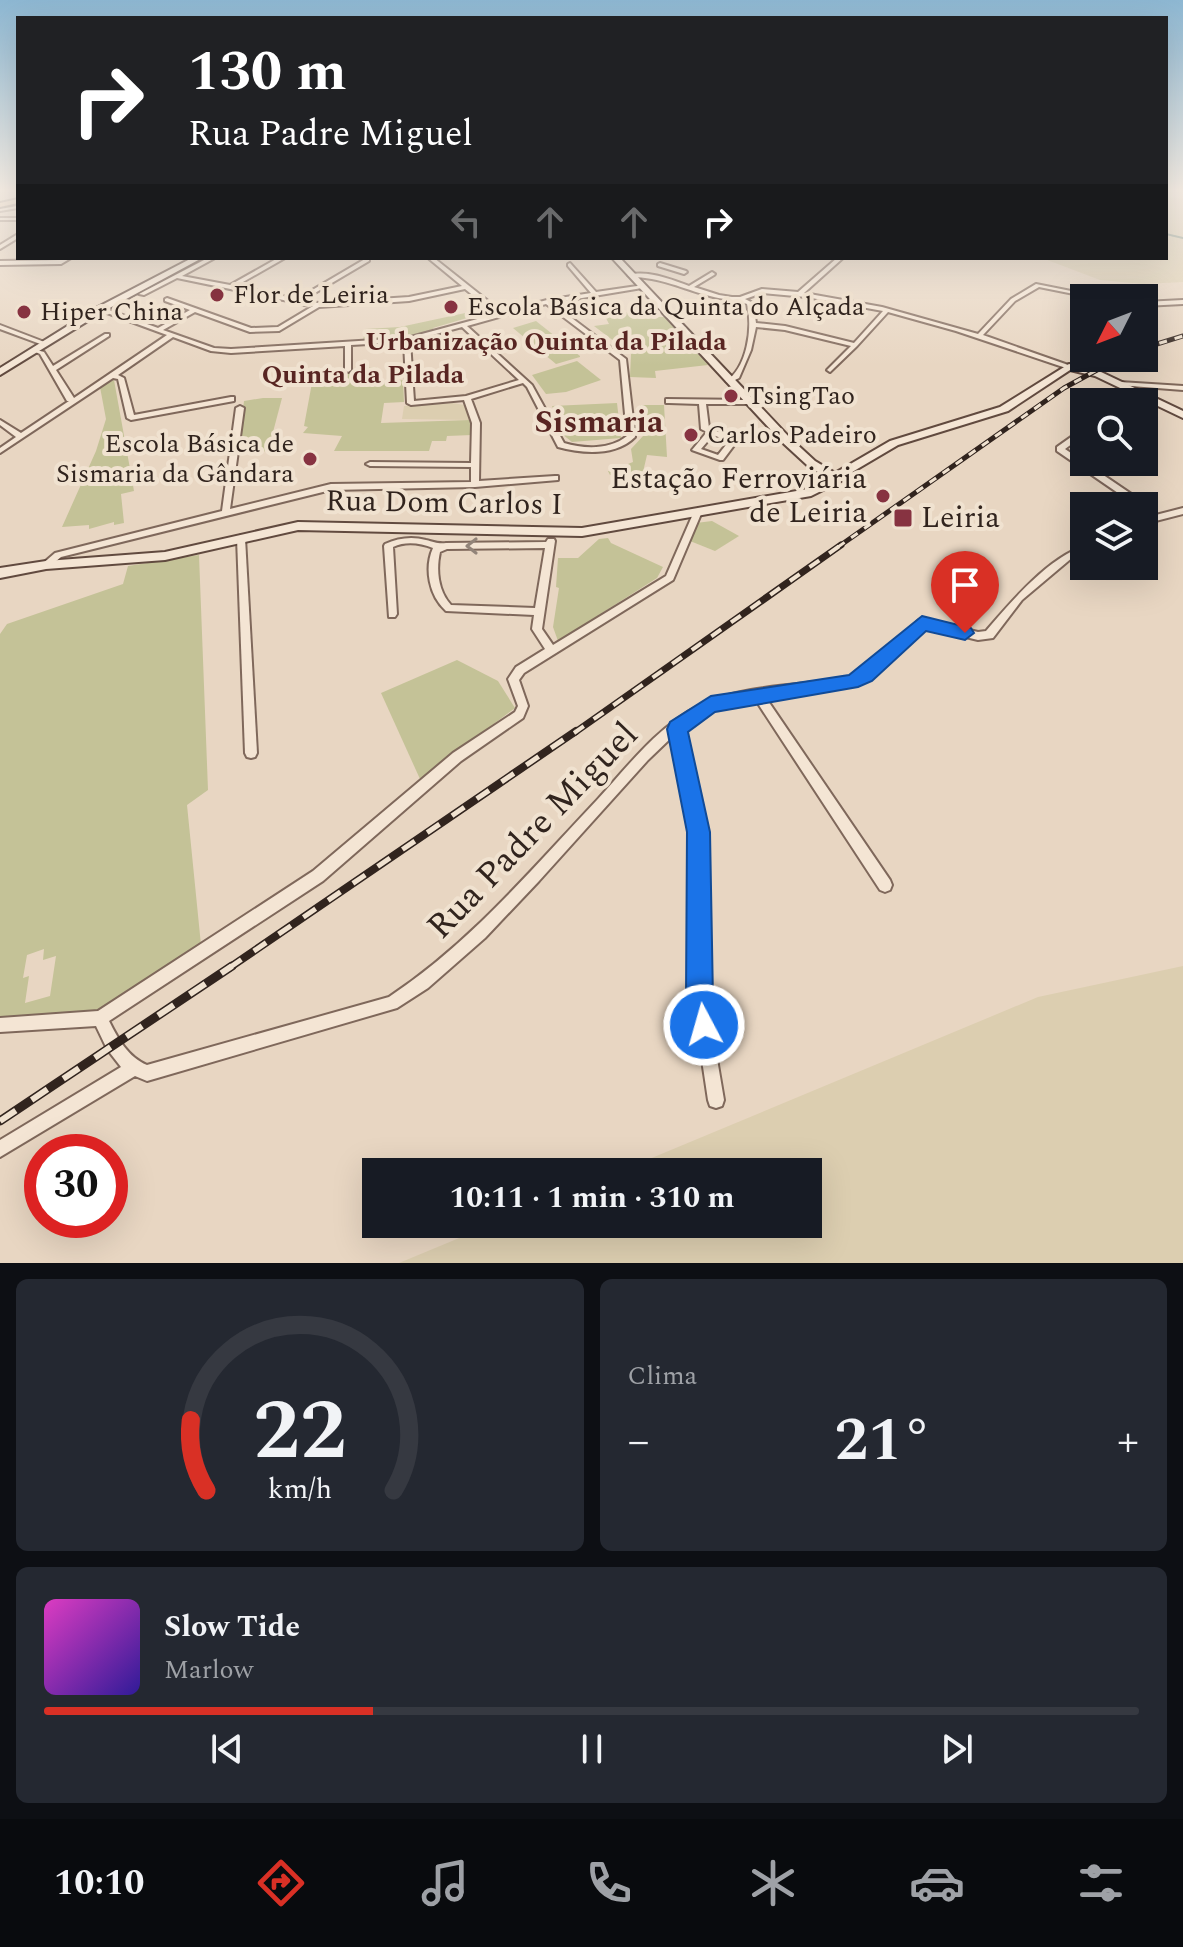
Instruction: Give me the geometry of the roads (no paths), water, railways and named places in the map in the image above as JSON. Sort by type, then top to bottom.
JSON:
[{"type":"main road","points":[[0,372],[101,309],[194,260]]},
{"type":"main road","points":[[618,260],[805,458],[837,479]]},
{"type":"main road","name":"Rua Dom Carlos I","points":[[0,573],[75,557],[157,557],[305,526],[552,539],[697,514],[811,492],[894,443],[1004,409],[1070,369]]},
{"type":"main road","points":[[1088,372],[1128,388]]},
{"type":"main road","points":[[1158,402],[1183,415]]},
{"type":"street","points":[[0,263],[64,260]]},
{"type":"street","points":[[142,294],[208,260]]},
{"type":"street","points":[[229,288],[278,260]]},
{"type":"street","points":[[296,302],[367,260]]},
{"type":"street","points":[[433,260],[501,315]]},
{"type":"street","points":[[652,273],[664,260]]},
{"type":"street","points":[[798,295],[838,260]]},
{"type":"street","points":[[570,265],[595,294]]},
{"type":"street","points":[[660,265],[684,272]]},
{"type":"street","points":[[631,275],[652,273],[750,303],[756,325],[752,343],[736,378],[729,381]]},
{"type":"street","points":[[691,287],[712,274]]},
{"type":"street","points":[[176,276],[318,305],[409,299],[466,287]]},
{"type":"street","points":[[980,335],[1013,300],[1038,285],[1070,291]]},
{"type":"street","points":[[101,309],[223,351],[407,340],[547,302],[642,286]]},
{"type":"street","points":[[740,299],[762,291],[885,312],[980,335],[1070,366]]},
{"type":"street","points":[[167,300],[250,330],[279,329],[318,305]]},
{"type":"street","points":[[464,326],[525,380],[561,445],[575,449],[625,444],[631,437],[623,359],[547,302]]},
{"type":"street","points":[[1158,303],[1183,302]]},
{"type":"street","points":[[158,330],[195,310]]},
{"type":"street","points":[[830,370],[885,312]]},
{"type":"street","points":[[756,325],[785,328],[855,345]]},
{"type":"street","points":[[0,327],[45,344]]},
{"type":"street","points":[[51,370],[107,335]]},
{"type":"street","points":[[0,451],[19,435],[115,376],[172,335]]},
{"type":"street","points":[[407,340],[411,403],[467,398],[525,380]]},
{"type":"street","points":[[348,344],[348,370]]},
{"type":"street","points":[[35,350],[42,353],[51,370],[75,400]]},
{"type":"street","points":[[115,376],[121,378],[131,418],[231,399]]},
{"type":"street","points":[[1120,384],[1183,388]]},
{"type":"street","points":[[467,398],[476,423],[475,484]]},
{"type":"street","points":[[669,401],[749,402]]},
{"type":"street","points":[[702,402],[705,429],[711,433]]},
{"type":"street","points":[[226,511],[240,408]]},
{"type":"street","points":[[0,422],[19,435]]},
{"type":"street","points":[[1070,442],[1060,449],[1070,456]]},
{"type":"street","points":[[370,464],[475,465]]},
{"type":"street","points":[[1099,476],[1123,492]]},
{"type":"street","points":[[75,557],[203,517],[331,487],[475,484],[555,478]]},
{"type":"street","points":[[1159,517],[1183,511]]},
{"type":"street","points":[[0,1025],[100,1018],[318,876],[457,757],[512,720],[523,706],[513,679],[551,650],[670,578],[697,514]]},
{"type":"street","points":[[241,538],[251,753]]},
{"type":"street","points":[[392,614],[388,546],[410,541],[440,548],[552,539],[537,629],[551,650]]},
{"type":"street","points":[[440,548],[432,558],[443,604],[457,609],[540,612]]},
{"type":"street","name":"Rua Padre Miguel","points":[[132,1069],[147,1073],[392,1003],[422,985],[463,948],[656,745],[711,705],[851,682],[865,676],[922,623],[978,636],[989,635],[1019,598],[1070,555]]},
{"type":"street","points":[[759,696],[885,885]]},
{"type":"street","points":[[677,729],[699,832],[700,1000],[716,1100]]},
{"type":"street","points":[[0,1149],[132,1069],[113,1046],[100,1018]]},
{"type":"railway","points":[[1158,344],[1183,336]]},
{"type":"railway","points":[[838,547],[1064,388],[1093,372]]},
{"type":"railway","points":[[574,733],[841,545]]},
{"type":"railway","points":[[229,968],[576,731]]},
{"type":"railway","points":[[0,1121],[232,966]]},
{"type":"place","name":"Flor de Leiria","points":[[217,295]]},
{"type":"place","name":"Escola Básica da Quinta do Alçada","points":[[451,307]]},
{"type":"place","name":"Hiper China","points":[[24,312]]},
{"type":"place","name":"TsingTao","points":[[731,396]]},
{"type":"place","name":"Carlos Padeiro","points":[[691,435]]},
{"type":"place","name":"Escola Básica de Sismaria da Gândara","points":[[310,459]]},
{"type":"place","name":"Estação Ferroviária de Leiria","points":[[883,496]]},
{"type":"place","name":"Leiria","points":[[903,518]]},
{"type":"district","name":"Urbanização Quinta da Pilada","points":[[546,342]]},
{"type":"district","name":"Quinta da Pilada","points":[[363,375]]},
{"type":"district","name":"Sismaria","points":[[599,422]]}]
